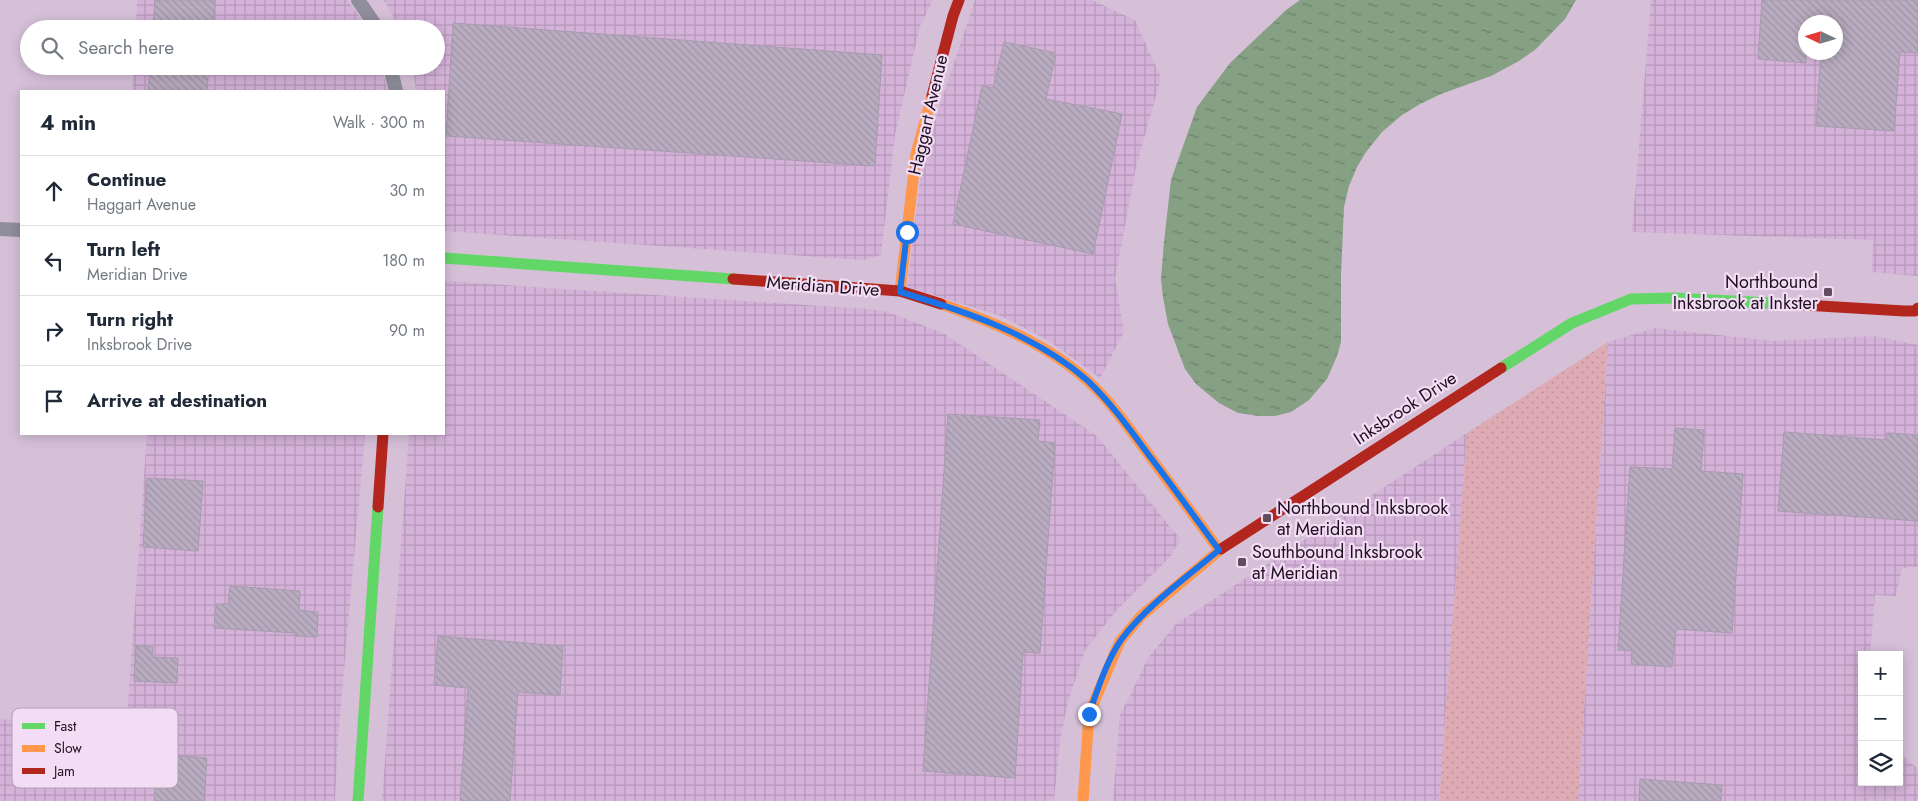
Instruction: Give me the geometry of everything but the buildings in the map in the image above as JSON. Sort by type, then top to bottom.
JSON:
[{"type":"street","points":[[358,0],[372,20]]},
{"type":"street","name":"Haggart Avenue","points":[[900,292],[916,154],[959,0]]},
{"type":"street","points":[[392,75],[396,90]]},
{"type":"street","points":[[0,229],[20,230]]},
{"type":"street","name":"Meridian Drive","points":[[445,258],[900,292],[940,303],[1004,329],[1048,352],[1087,381],[1120,416],[1219,550]]},
{"type":"street","name":"Inksbrook Drive","points":[[1083,801],[1089,714],[1120,641],[1141,616],[1219,550],[1572,322],[1632,299],[1674,298],[1917,311]]},
{"type":"street","points":[[358,801],[383,435]]},
{"type":"shaded area","points":[[137,0],[347,0],[362,20],[136,20]]},
{"type":"shaded area","points":[[384,0],[933,0],[920,26],[895,135],[881,255],[862,260],[445,231],[445,90],[416,90],[414,75],[445,75],[445,20],[395,20]]},
{"type":"shaded area","points":[[975,0],[1092,0],[1135,20],[1161,78],[1136,167],[1115,279],[1124,332],[1100,378],[1046,339],[1001,316],[907,287],[923,156]]},
{"type":"shaded area","points":[[1651,0],[1918,0],[1918,276],[1872,272],[1873,240],[1632,232]]},
{"type":"shaded area","points":[[133,75],[384,75],[388,90],[132,90]]},
{"type":"shaded area","points":[[445,281],[867,309],[888,312],[943,333],[1097,436],[1180,539],[1170,557],[1116,611],[1085,650],[1068,702],[1060,740],[1054,801],[382,801],[409,435],[445,435]]},
{"type":"shaded area","points":[[1656,328],[1772,341],[1874,336],[1918,345],[1918,567],[1902,568],[1896,596],[1875,595],[1870,651],[1858,651],[1858,786],[1903,786],[1903,756],[1918,769],[1918,801],[1578,801],[1608,342]]},
{"type":"shaded area","points":[[1608,342],[1578,801],[1439,801],[1467,433]]},
{"type":"shaded area","points":[[1467,433],[1439,801],[1113,801],[1120,714],[1148,658],[1176,624]]},
{"type":"shaded area","points":[[147,435],[365,435],[338,738],[335,801],[0,801],[0,719],[12,720],[12,788],[178,788],[178,708],[128,708]]},
{"type":"water","points":[[1300,0],[1576,0],[1565,19],[1536,49],[1519,61],[1491,76],[1441,94],[1420,104],[1402,115],[1382,132],[1366,152],[1349,186],[1344,207],[1341,342],[1337,356],[1327,379],[1309,400],[1291,412],[1275,416],[1259,416],[1238,413],[1219,403],[1196,384],[1185,369],[1168,324],[1163,297],[1161,279],[1164,242],[1171,180],[1197,107],[1230,63],[1286,10]]},
{"type":"traffic: fast","points":[[445,258],[733,279]]},
{"type":"traffic: fast","points":[[1501,368],[1572,323],[1631,299],[1674,298],[1787,304]]},
{"type":"traffic: fast","points":[[358,801],[378,507]]},
{"type":"traffic: slow","points":[[900,291],[916,154],[932,96]]},
{"type":"traffic: slow","points":[[941,304],[980,318],[1038,345],[1073,368],[1089,382],[1120,417],[1219,550]]},
{"type":"traffic: slow","points":[[1083,801],[1089,714],[1120,641],[1141,616],[1221,549]]},
{"type":"traffic: jam","points":[[932,96],[959,0]]},
{"type":"traffic: jam","points":[[733,279],[900,291],[941,304]]},
{"type":"traffic: jam","points":[[1787,304],[1904,311],[1915,311],[1918,308]]},
{"type":"traffic: jam","points":[[1221,549],[1501,368]]},
{"type":"traffic: jam","points":[[378,507],[383,435]]},
{"type":"place","name":"Northbound Inksbrook at Inkster","points":[[1828,292]]},
{"type":"place","name":"Northbound Inksbrook at Meridian","points":[[1267,518]]},
{"type":"place","name":"Southbound Inksbrook at Meridian","points":[[1242,562]]},
{"type":"route","points":[[907,232],[900,292],[940,303],[1004,329],[1048,352],[1087,381],[1120,416],[1219,550],[1141,616],[1120,641],[1089,714]]}]
